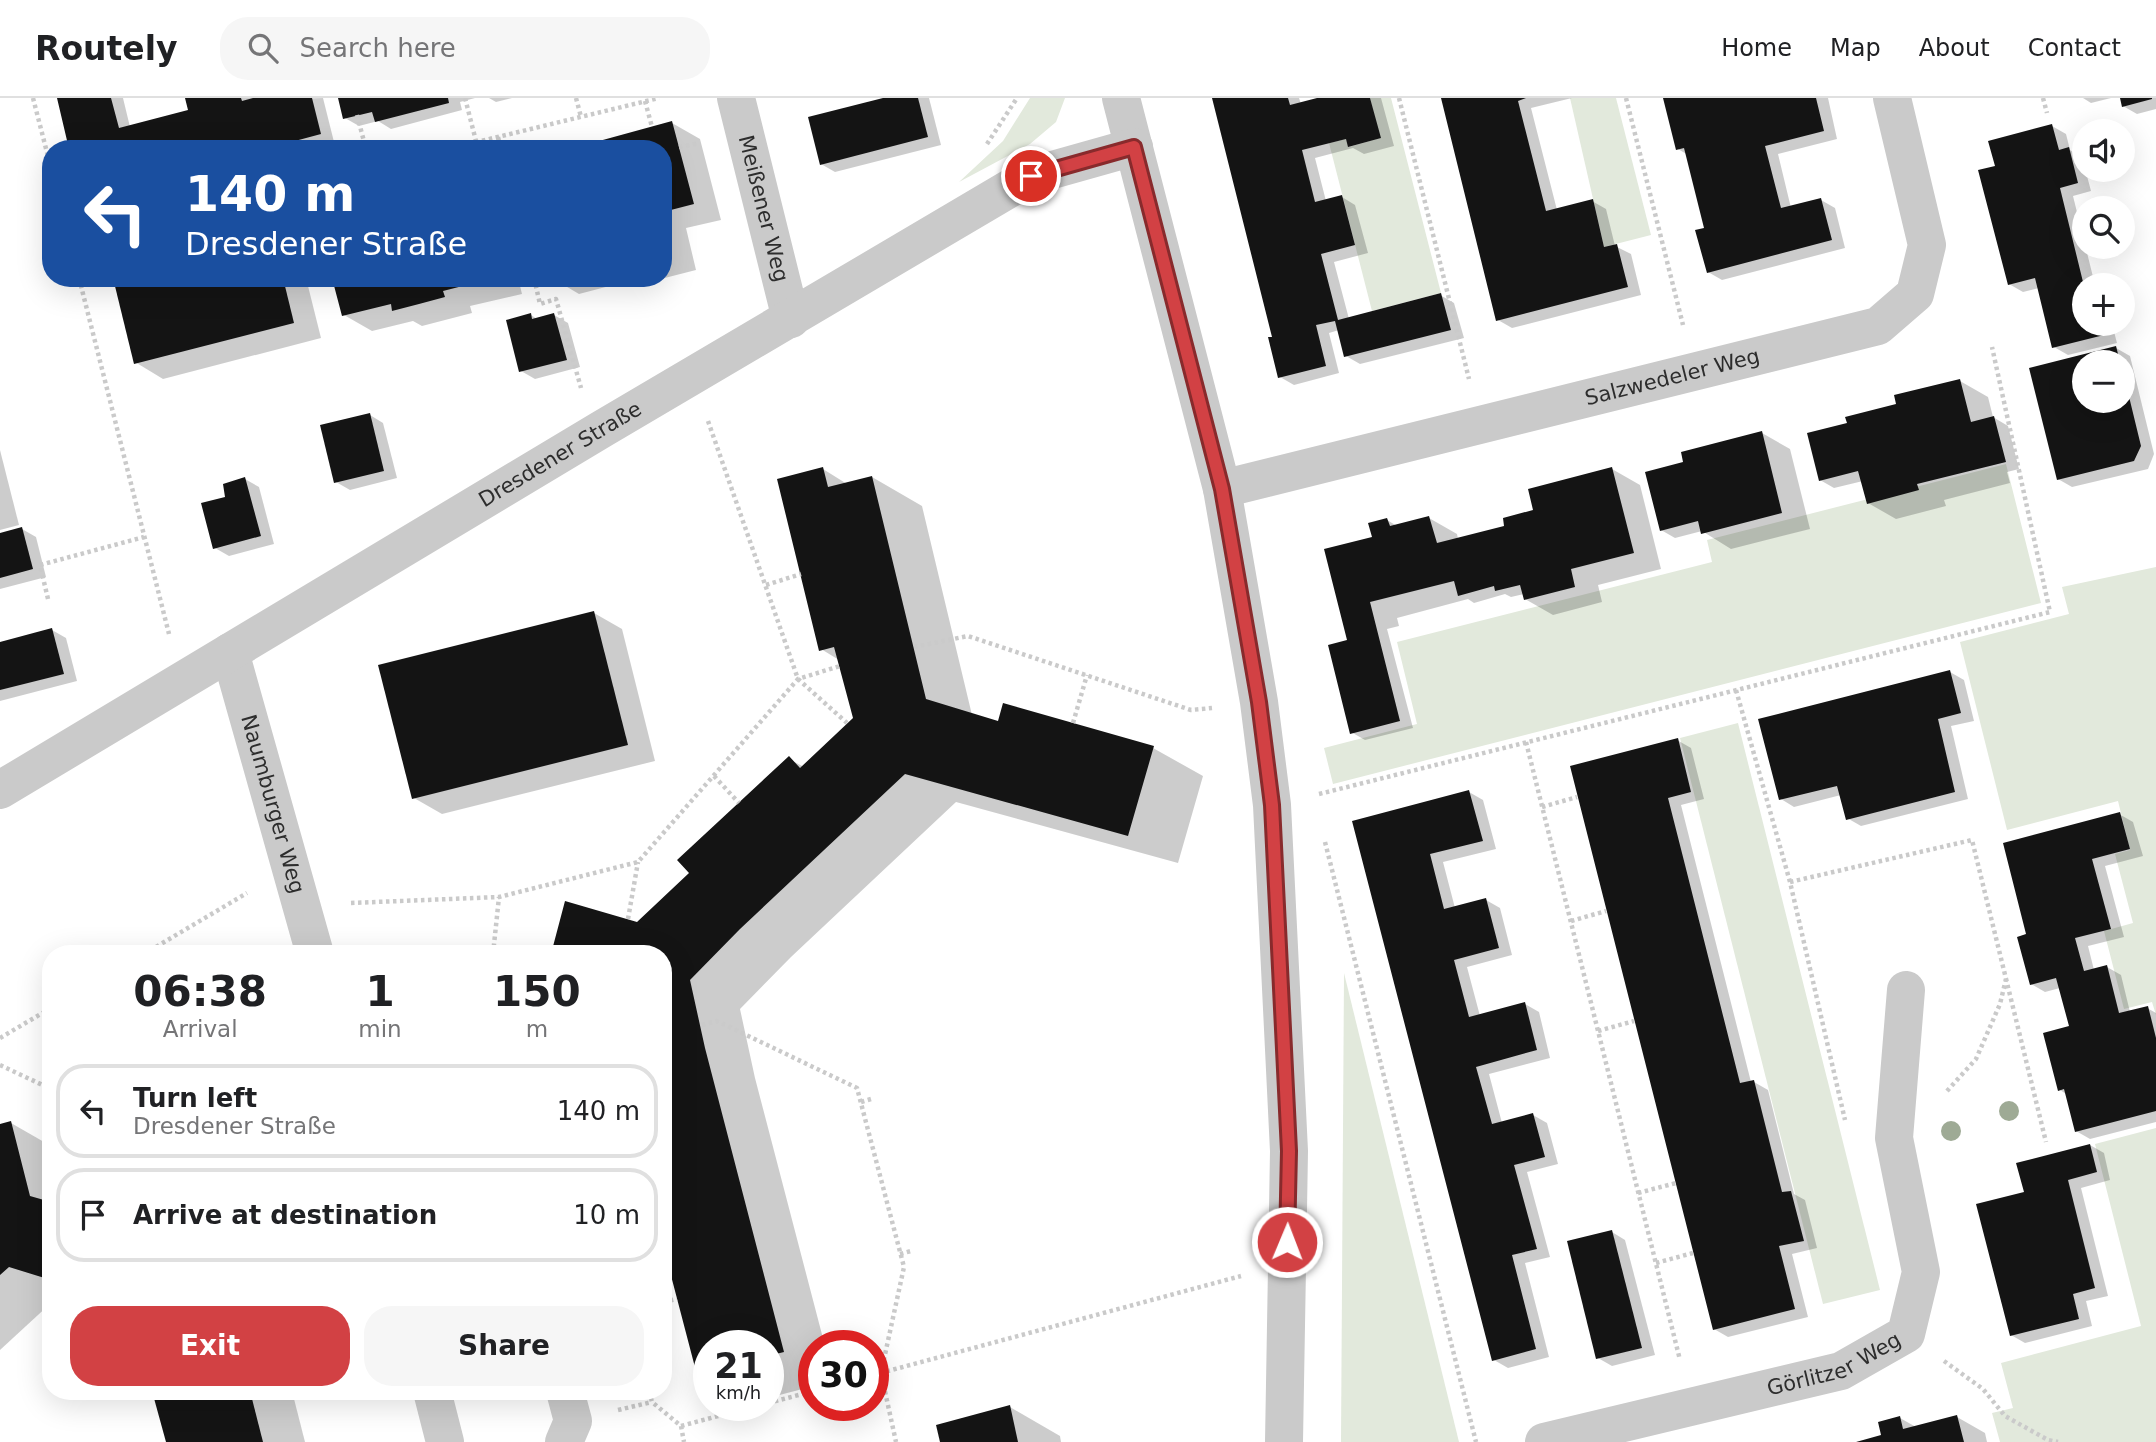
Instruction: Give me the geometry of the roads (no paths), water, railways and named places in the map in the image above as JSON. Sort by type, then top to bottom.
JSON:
[{"type":"street","name":"Meißener Weg","points":[[736,98],[790,319]]},
{"type":"street","points":[[1121,98],[1222,489],[1259,702],[1272,805],[1289,1151],[1284,1442]]},
{"type":"street","name":"Salzwedeler Weg","points":[[1222,489],[1878,326],[1915,293],[1927,245],[1892,98]]},
{"type":"street","name":"Dresdener Straße","points":[[0,790],[602,429],[1031,176],[1134,147]]},
{"type":"street","name":"Naumburger Weg","points":[[230,652],[312,945]]},
{"type":"street","name":"Görlitzer Weg","points":[[1544,1442],[1841,1371],[1906,1334],[1921,1272],[1894,1138],[1906,990]]},
{"type":"street","points":[[434,1400],[445,1442]]},
{"type":"street","points":[[564,1442],[573,1421],[567,1400]]}]
